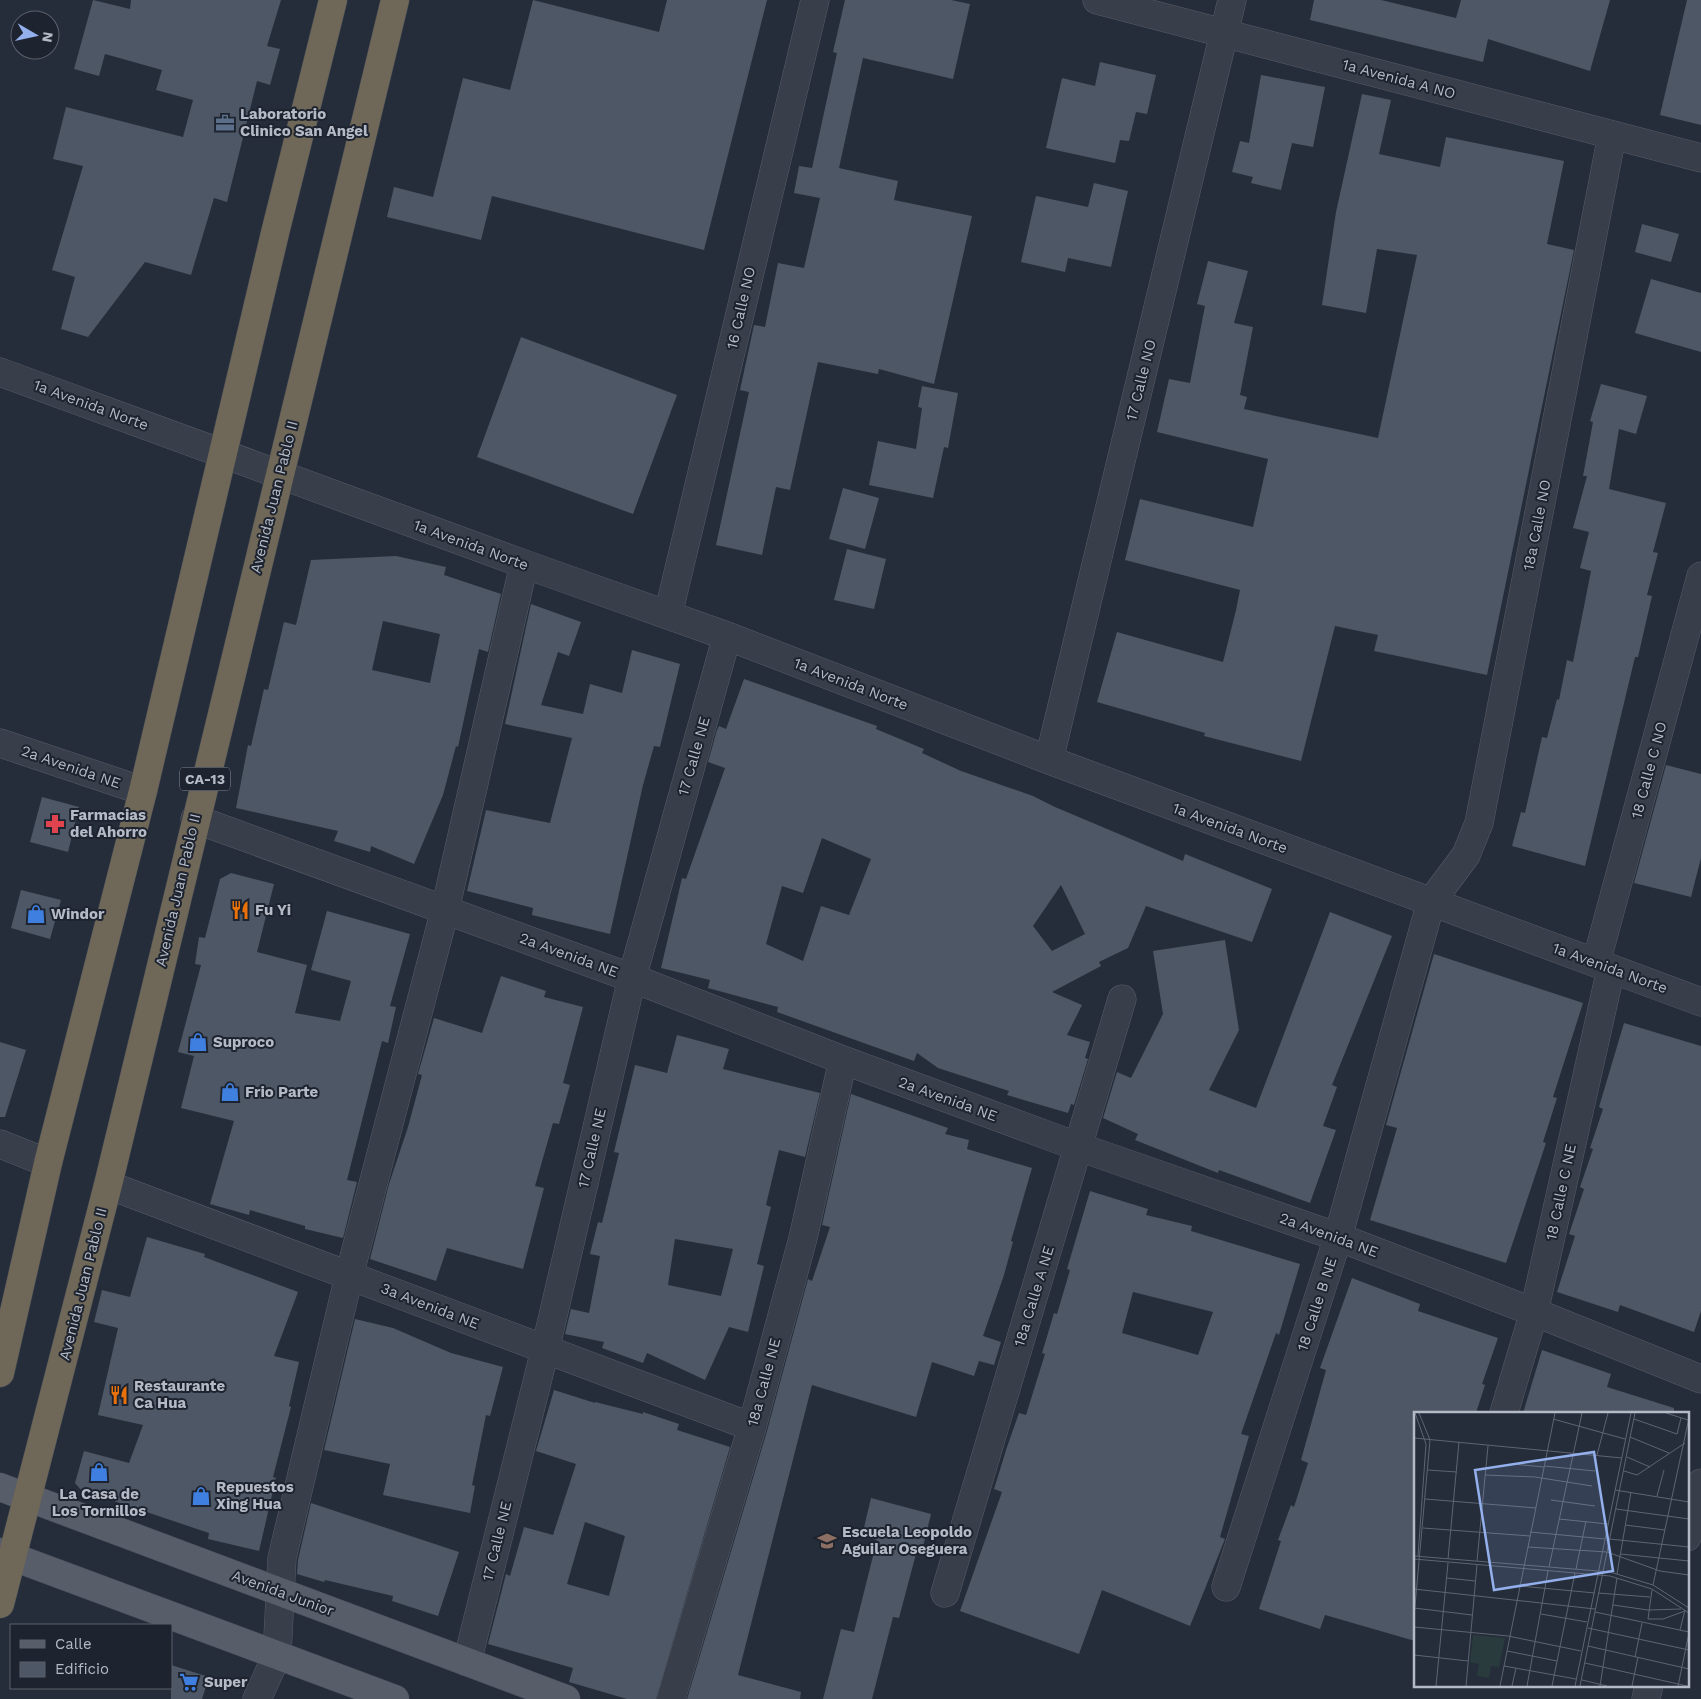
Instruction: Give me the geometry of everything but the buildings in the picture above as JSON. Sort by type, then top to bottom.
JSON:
[{"type":"highway","points":[[0,1373],[48,1163],[143,791],[275,234],[333,0]]},
{"type":"highway","name":"Avenida Juan Pablo II","points":[[0,1604],[6,1555],[28,1498],[108,1185],[195,819],[395,0]]},
{"type":"main road","name":"Avenida Junior","points":[[0,1487],[566,1699]]},
{"type":"main road","points":[[6,1555],[395,1699]]},
{"type":"street","name":"16 Calle NO","points":[[668,615],[814,0]]},
{"type":"street","name":"1a Avenida A NO","points":[[1097,0],[1701,158]]},
{"type":"street","name":"17 Calle NO","points":[[1049,760],[1232,0]]},
{"type":"street","name":"18a Calle NO","points":[[1431,902],[1466,855],[1479,823],[1612,135]]},
{"type":"street","name":"1a Avenida Norte","points":[[0,372],[524,564],[727,636],[1049,760],[1701,1002]]},
{"type":"street","points":[[257,1699],[277,1655],[278,1592],[282,1558],[349,1276],[444,910],[524,564]]},
{"type":"street","name":"18 Calle C NO","points":[[1603,966],[1701,576]]},
{"type":"street","name":"17 Calle NE","points":[[467,1662],[545,1350],[632,978],[727,636]]},
{"type":"street","name":"2a Avenida NE","points":[[0,743],[143,791]]},
{"type":"street","name":"2a Avenida NE","points":[[195,819],[632,978],[843,1060],[1079,1147],[1338,1237],[1534,1312],[1701,1379]]},
{"type":"street","name":"18 Calle B NE","points":[[1226,1588],[1338,1237],[1431,902]]},
{"type":"street","name":"18 Calle C NE","points":[[1504,1412],[1534,1312],[1603,966]]},
{"type":"street","name":"18a Calle A NE","points":[[945,1593],[1122,999]]},
{"type":"street","name":"18a Calle NE","points":[[671,1699],[752,1427],[803,1238],[843,1060]]},
{"type":"street","points":[[0,1144],[48,1163]]},
{"type":"street","name":"3a Avenida NE","points":[[108,1185],[752,1427]]},
{"type":"street","points":[[1688,1533],[1701,1483]]},
{"type":"street","points":[[1646,1699],[1650,1686]]},
{"type":"place","name":"Laboratorio Clinico San Angel","points":[[225,123]]},
{"type":"place","name":"Farmacias del Ahorro","points":[[55,824]]},
{"type":"place","name":"Fu Yi","points":[[240,910]]},
{"type":"place","name":"Windor","points":[[36,914]]},
{"type":"place","name":"Suproco","points":[[198,1042]]},
{"type":"place","name":"Frio Parte","points":[[230,1092]]},
{"type":"place","name":"Restaurante Ca Hua","points":[[119,1395]]},
{"type":"place","name":"La Casa de Los Tornillos","points":[[99,1472]]},
{"type":"place","name":"Repuestos Xing Hua","points":[[201,1496]]},
{"type":"place","name":"Escuela Leopoldo Aguilar Oseguera","points":[[827,1541]]},
{"type":"place","name":"Super","points":[[189,1682]]}]
